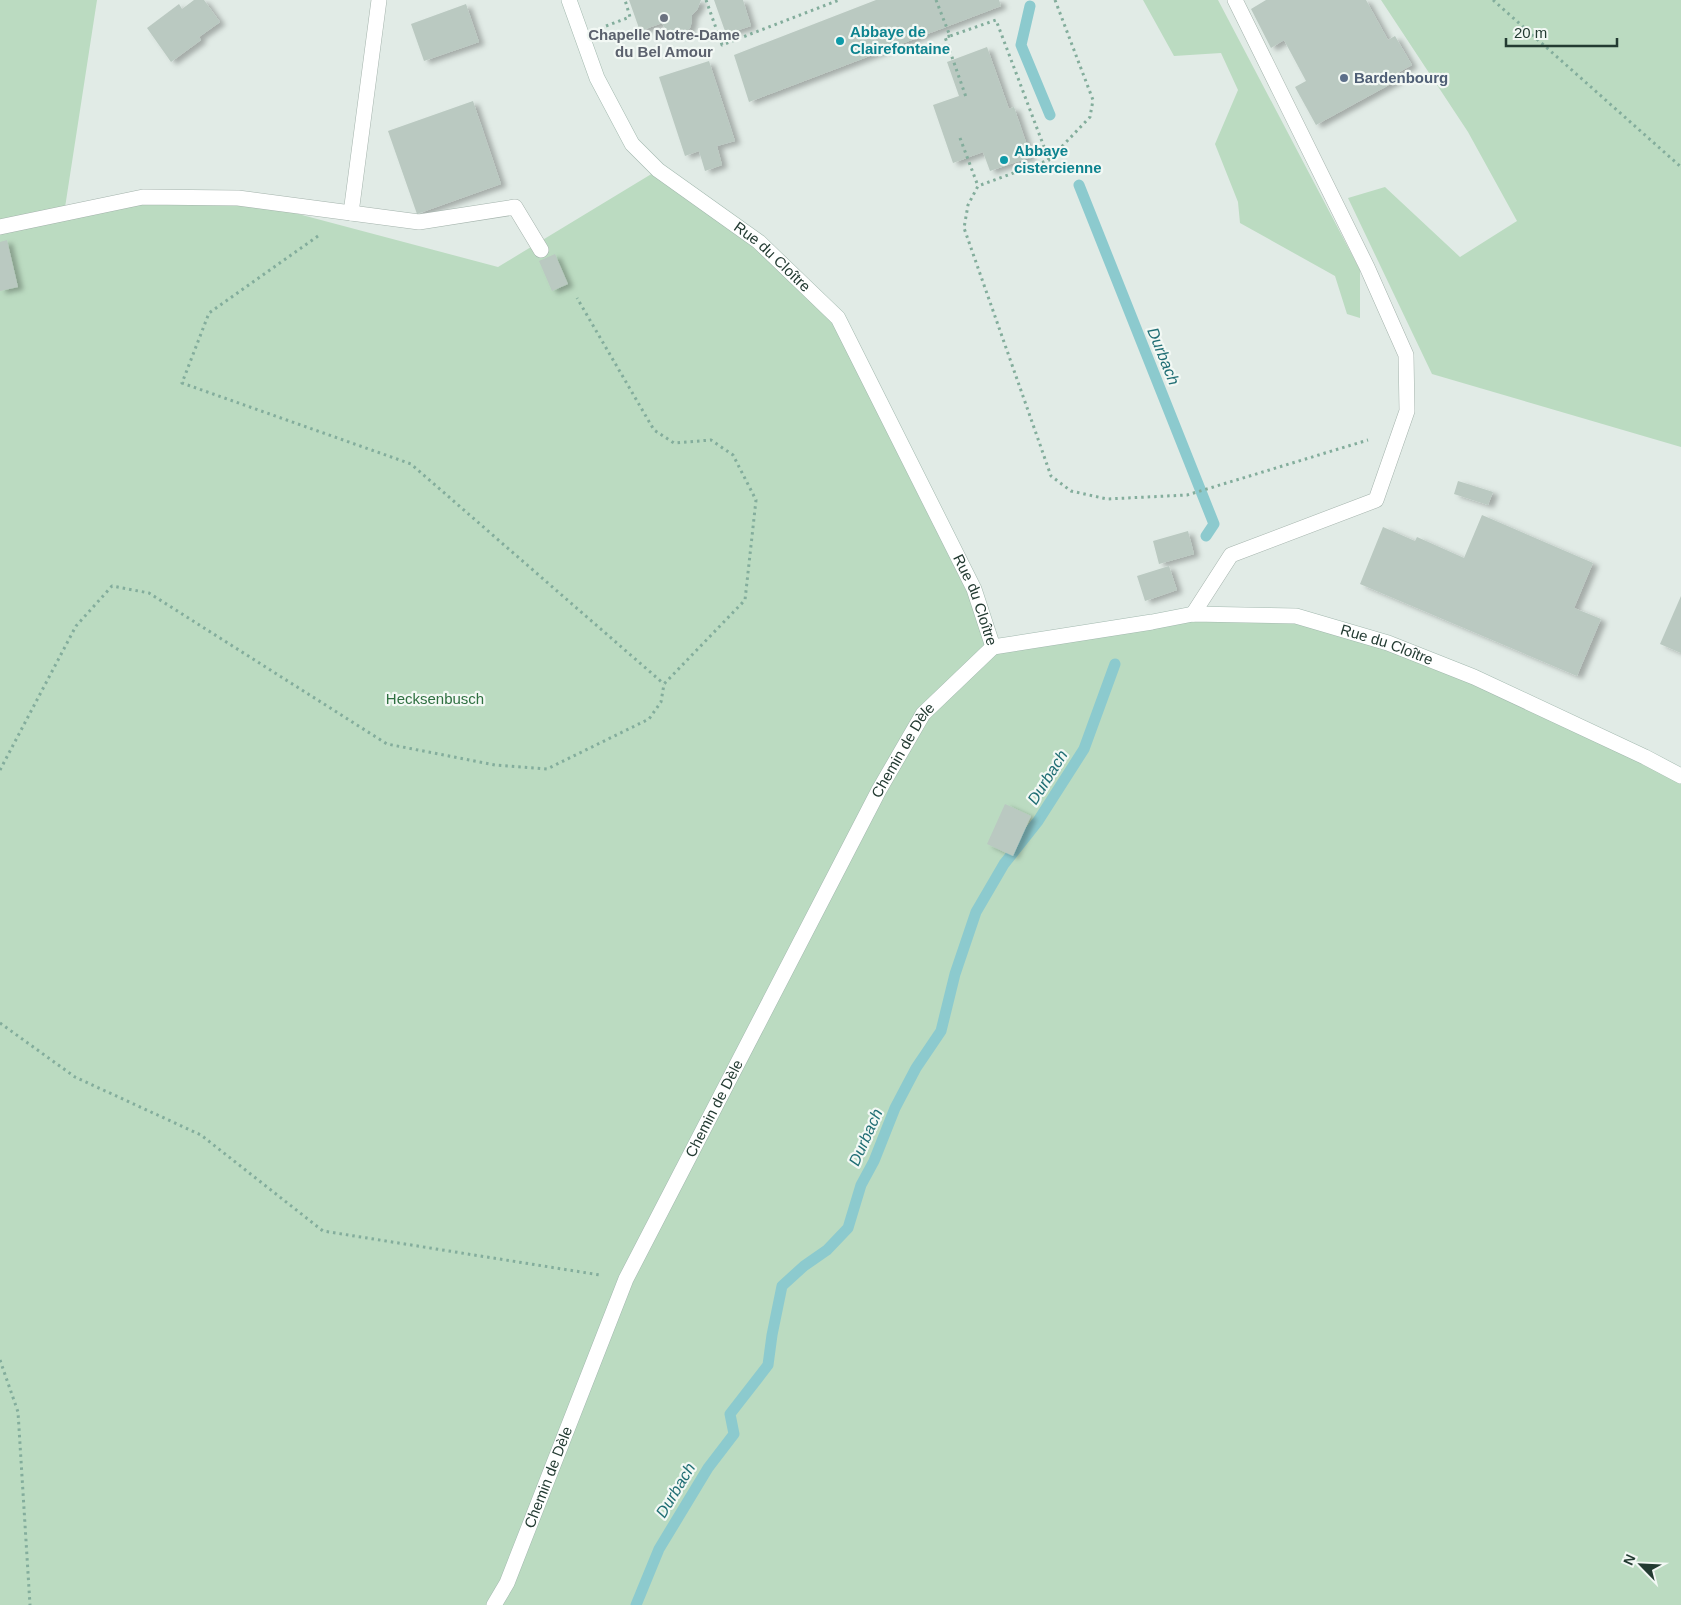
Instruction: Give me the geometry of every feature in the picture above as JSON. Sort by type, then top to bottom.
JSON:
[{"type":"street","points":[[351,213],[379,0]]},
{"type":"street","name":"Rue du Cloître","points":[[569,0],[597,78],[632,144],[658,170],[759,242],[838,318],[974,589],[993,647],[1193,614],[1296,616],[1388,643],[1474,677],[1681,776]]},
{"type":"street","points":[[1193,614],[1231,556],[1376,500],[1398,440],[1406,411],[1406,356],[1367,267],[1234,0]]},
{"type":"street","points":[[0,227],[143,197],[238,198],[420,222],[515,207],[541,250]]},
{"type":"street","name":"Chemin de Dèle","points":[[494,1605],[508,1583],[626,1279],[879,790],[923,714],[993,647]]},
{"type":"path","points":[[582,35],[630,18],[624,0]]},
{"type":"path","points":[[706,0],[722,45],[839,0]]},
{"type":"path","points":[[936,0],[950,36]]},
{"type":"path","points":[[1055,0],[1093,100],[1090,117],[1049,160],[978,186],[968,205],[964,228],[1051,476],[1071,491],[1107,499],[1187,494],[1371,439],[1398,440]]},
{"type":"path","points":[[1493,0],[1681,167]]},
{"type":"path","points":[[966,97],[945,37],[996,20],[1049,160]]},
{"type":"path","points":[[960,138],[978,186]]},
{"type":"path","points":[[351,213],[208,314],[182,383],[411,464],[664,684]]},
{"type":"path","points":[[0,770],[76,626],[112,586],[149,593],[387,744],[495,765],[547,770],[649,719],[660,702],[664,684],[745,600],[756,500],[732,455],[711,440],[674,442],[654,430],[577,298]]},
{"type":"path","points":[[0,1023],[75,1077],[200,1135],[323,1231],[626,1279]]},
{"type":"path","points":[[0,1360],[18,1412],[30,1605]]},
{"type":"green space","name":"Hecksenbusch","points":[[0,0],[97,0],[64,214],[143,197],[238,198],[498,267],[658,170],[759,242],[838,318],[974,589],[993,647],[1152,622],[1296,616],[1388,643],[1681,776],[1681,1605],[0,1605]]},
{"type":"green space","points":[[1143,0],[1218,0],[1360,270],[1360,318],[1347,314],[1335,276],[1240,223],[1238,202],[1215,144],[1238,90],[1221,53],[1174,56]]},
{"type":"green space","points":[[1381,0],[1681,0],[1681,447],[1432,374],[1348,198],[1385,187],[1460,257],[1517,221],[1468,132]]},
{"type":"building","points":[[194,0],[204,0],[220,22],[199,37],[201,40],[171,62],[147,28],[179,4],[182,9]]},
{"type":"building","name":"Chapelle Notre-Dame du Bel Amour","points":[[629,0],[701,0],[697,10],[692,15],[690,28],[685,33],[678,35],[671,34],[662,23],[640,31]]},
{"type":"building","points":[[714,0],[743,0],[751,26],[726,34]]},
{"type":"building","name":"Abbaye de Clairefontaine","points":[[876,0],[999,0],[1001,6],[749,102],[734,55]]},
{"type":"building","name":"Bardenbourg","points":[[1266,0],[1366,0],[1388,40],[1395,36],[1412,65],[1394,75],[1398,80],[1316,125],[1295,87],[1306,81],[1284,40],[1271,48],[1251,9]]},
{"type":"building","points":[[466,4],[479,42],[424,61],[411,24]]},
{"type":"building","points":[[987,47],[1009,109],[1014,107],[1031,157],[990,171],[983,152],[953,163],[933,105],[959,96],[947,62]]},
{"type":"building","points":[[709,61],[735,141],[717,146],[722,165],[705,171],[699,151],[685,156],[659,77]]},
{"type":"building","points":[[473,101],[501,184],[417,214],[388,131]]},
{"type":"building","points":[[7,240],[18,287],[0,291],[0,242]]},
{"type":"building","points":[[555,254],[568,284],[552,291],[539,261]]},
{"type":"building","points":[[1458,481],[1493,492],[1488,505],[1454,494]]},
{"type":"building","points":[[1482,515],[1593,563],[1574,608],[1601,619],[1577,676],[1360,584],[1383,527],[1415,541],[1417,537],[1464,558]]},
{"type":"building","points":[[1188,531],[1194,554],[1159,564],[1153,541]]},
{"type":"building","points":[[1169,566],[1177,590],[1145,601],[1137,576]]},
{"type":"building","points":[[1681,596],[1681,653],[1660,644]]},
{"type":"building","points":[[1005,804],[1031,816],[1013,856],[987,844]]},
{"type":"waterway","name":"Durbach","points":[[1030,6],[1021,45],[1050,115]]},
{"type":"waterway","name":"Durbach","points":[[1079,185],[1214,524],[1206,536]]},
{"type":"waterway","name":"Durbach","points":[[636,1605],[659,1549],[708,1468],[734,1434],[730,1414],[768,1365],[782,1286],[804,1266],[827,1250],[848,1228],[861,1185],[874,1161],[895,1108],[916,1068],[941,1031],[955,974],[976,912],[1004,864],[1038,821],[1084,749],[1115,664]]},
{"type":"place","name":"Chapelle Notre-Dame du Bel Amour","points":[[664,18]]},
{"type":"place","name":"Abbaye de Clairefontaine","points":[[840,41]]},
{"type":"place","name":"Bardenbourg","points":[[1344,78]]},
{"type":"place","name":"Abbaye cistercienne","points":[[1004,160]]}]
